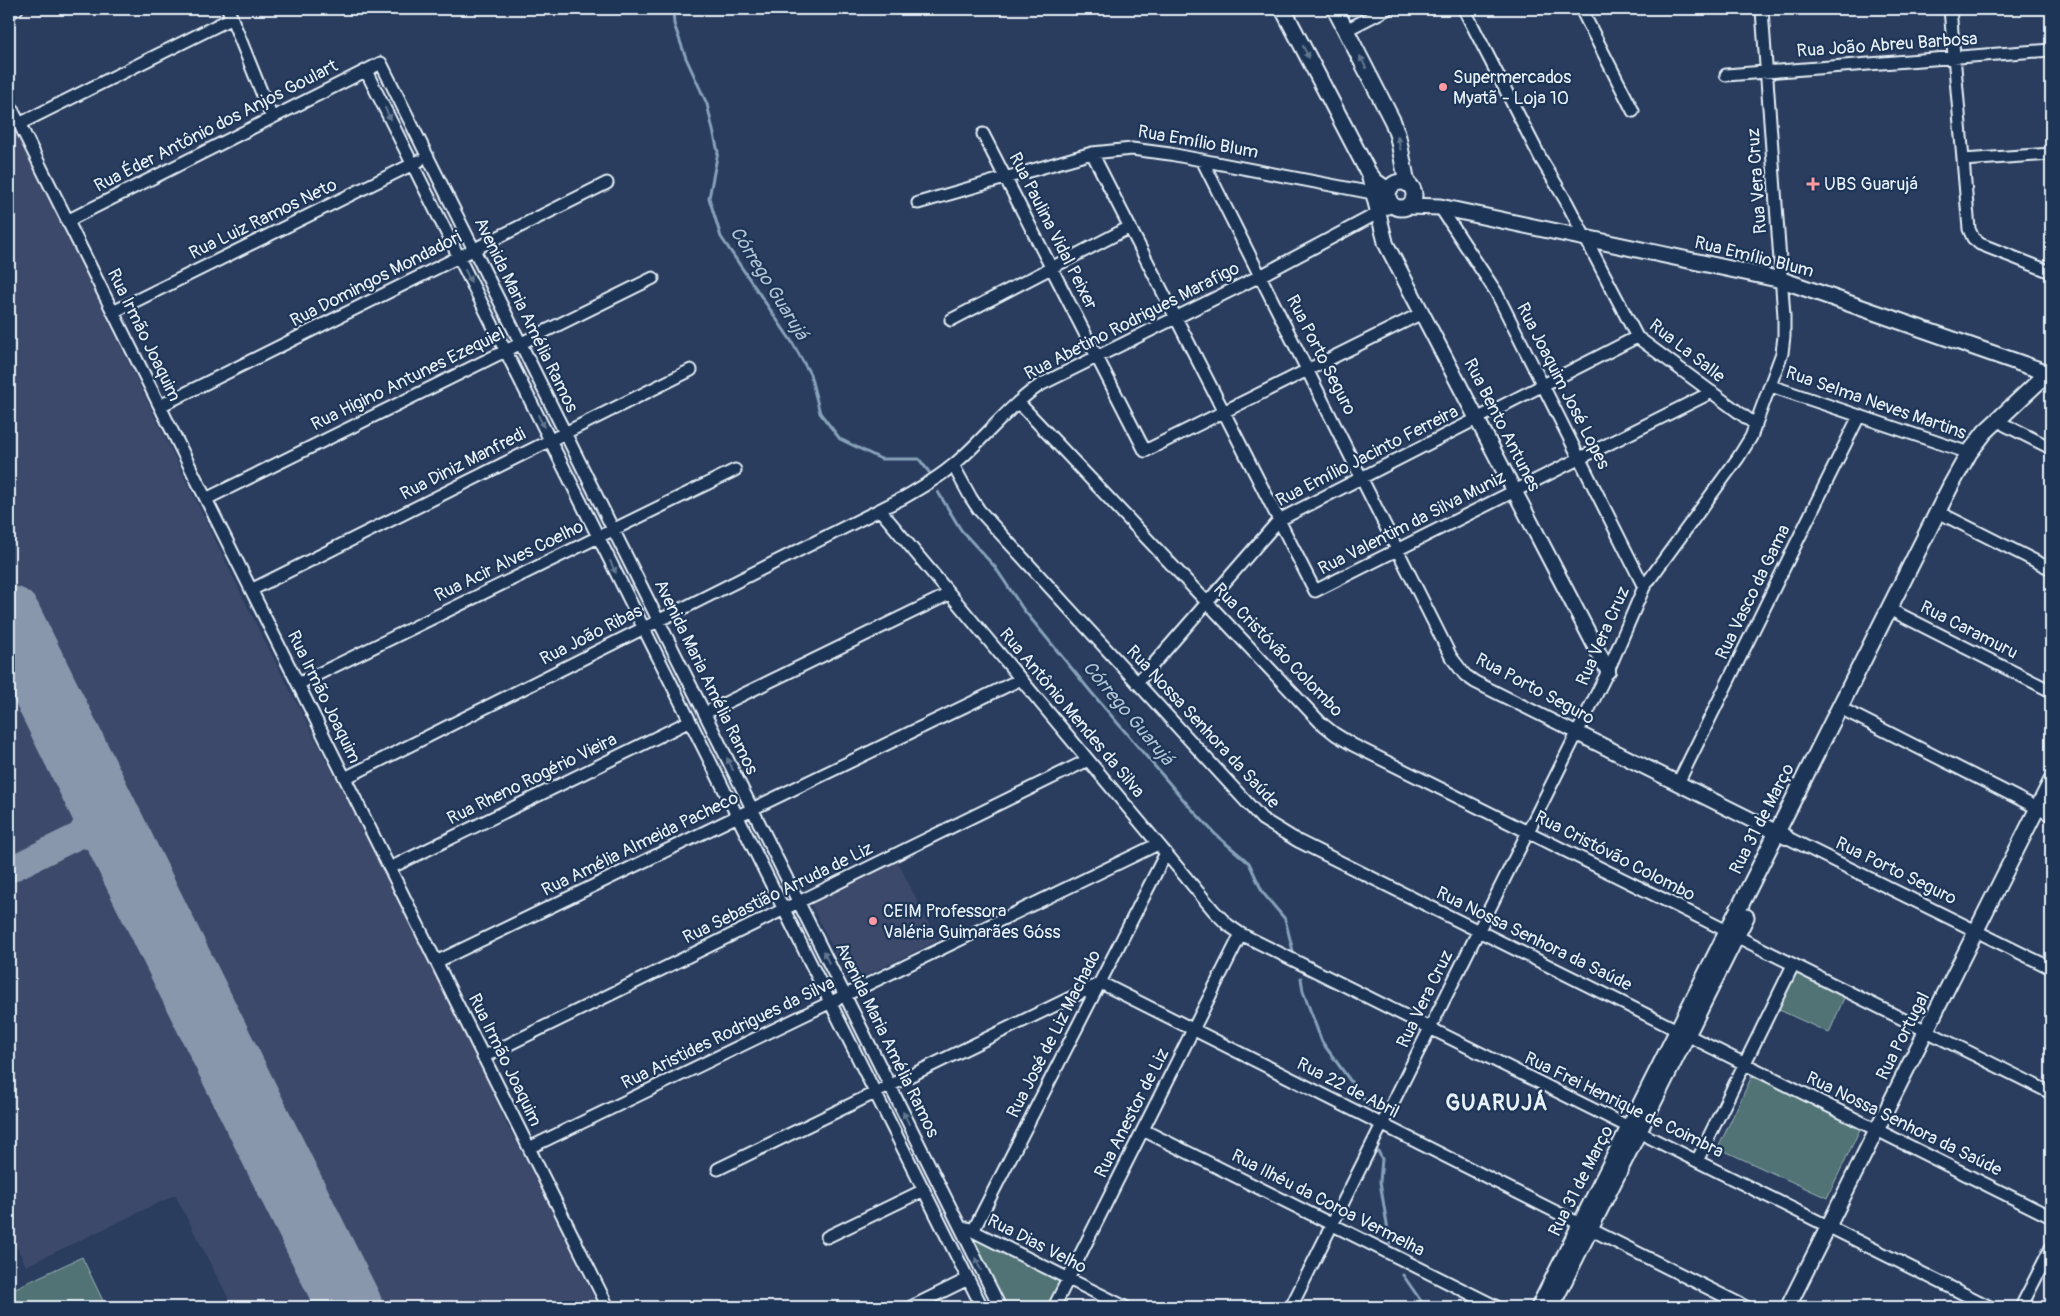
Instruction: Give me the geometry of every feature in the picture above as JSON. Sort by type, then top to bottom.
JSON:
[{"type":"main road","points":[[1283,9],[1368,172],[1375,181],[1400,196]]},
{"type":"main road","points":[[1335,9],[1393,122],[1398,137],[1400,196]]},
{"type":"main road","name":"Rua Emílio Blum","points":[[1400,196],[1440,207],[1782,280],[2050,375]]},
{"type":"main road","name":"Rua 31 de Março","points":[[1781,834],[1848,712],[1946,516],[1980,456],[2050,375]]},
{"type":"main road","name":"Rua 31 de Março","points":[[1539,1307],[1585,1227],[1634,1130],[1781,834],[1941,504],[1969,453],[1985,432],[2050,375]]},
{"type":"main road","name":"Rua 31 de Março","points":[[1551,1307],[1585,1227]]},
{"type":"street","points":[[9,13],[17,9]]},
{"type":"street","points":[[1346,30],[1387,9]]},
{"type":"street","name":"Rua La Salle","points":[[1464,9],[1541,160],[1637,337],[1756,425]]},
{"type":"street","points":[[1581,9],[1633,110]]},
{"type":"street","points":[[1950,9],[1962,160],[1969,224],[1973,238],[1985,247],[2051,272]]},
{"type":"street","name":"Rua Vera Cruz","points":[[1291,1307],[1608,671],[1644,587],[1738,458],[1756,425],[1771,386],[1782,353],[1784,336],[1782,280],[1762,10]]},
{"type":"street","points":[[19,124],[230,13],[272,118]]},
{"type":"street","name":"Rua João Abreu Barbosa","points":[[1726,75],[2051,50]]},
{"type":"street","name":"Rua Éder Antônio dos Anjos Goulart","points":[[67,221],[381,63]]},
{"type":"street","name":"Avenida Maria Amélia Ramos","points":[[381,63],[1000,1307]]},
{"type":"street","name":"Avenida Maria Amélia Ramos","points":[[366,71],[982,1307]]},
{"type":"street","name":"Rua Irmão Joaquim","points":[[9,103],[608,1307]]},
{"type":"street","name":"Rua Paulina Vidal Peixer","points":[[984,134],[1145,451],[1224,412]]},
{"type":"street","name":"Rua Emílio Blum","points":[[918,203],[1092,153],[1132,149],[1202,160],[1373,193],[1400,196]]},
{"type":"street","points":[[1092,153],[1279,520]]},
{"type":"street","points":[[1962,160],[2051,154]]},
{"type":"street","name":"Rua Luiz Ramos Neto","points":[[113,312],[428,157]]},
{"type":"street","name":"Rua Porto Seguro","points":[[1202,160],[1451,657],[1465,676],[2051,968]]},
{"type":"street","name":"Rua Bento Antunes","points":[[1368,172],[1386,244],[1608,671]]},
{"type":"street","name":"Rua Domingos Mondadori","points":[[160,406],[607,183]]},
{"type":"street","name":"Rua Abetino Rodrigues Marafigo","points":[[880,510],[923,487],[953,465],[1018,402],[1040,385],[1260,276],[1378,213],[1400,196]]},
{"type":"street","name":"Rua Joaquim José Lopes","points":[[1440,207],[1492,286],[1644,587]]},
{"type":"street","points":[[951,320],[1130,228]]},
{"type":"street","name":"Rua Higino Antunes Ezequiel","points":[[206,499],[653,278]]},
{"type":"street","points":[[1224,412],[1422,313]]},
{"type":"street","name":"Rua Emílio Jacinto Ferreira","points":[[1137,683],[1279,520],[1637,337]]},
{"type":"street","name":"Rua Diniz Manfredi","points":[[251,590],[691,370]]},
{"type":"street","name":"Rua Selma Neves Martins","points":[[1771,386],[1969,453]]},
{"type":"street","name":"Rua Valentim da Silva Muniz","points":[[1279,520],[1315,591],[1712,392]]},
{"type":"street","name":"Rua Cristóvão Colombo","points":[[1018,402],[1320,722],[1335,734],[2051,1093]]},
{"type":"street","name":"Rua Vasco da Gama","points":[[1678,783],[1859,416]]},
{"type":"street","points":[[2005,425],[2051,448]]},
{"type":"street","name":"Rua Nossa Senhora da Saúde","points":[[953,465],[971,498],[980,510],[1262,819],[1298,842],[2051,1217]]},
{"type":"street","name":"Rua Acir Alves Coelho","points":[[298,684],[735,470]]},
{"type":"street","name":"Rua Antônio Mendes da Silva","points":[[880,510],[1214,911],[1228,925],[1242,934]]},
{"type":"street","name":"Rua João Ribas","points":[[345,778],[880,510]]},
{"type":"street","points":[[1946,516],[2051,568]]},
{"type":"street","points":[[704,714],[949,594]]},
{"type":"street","name":"Rua Caramuru","points":[[1897,613],[2051,691]]},
{"type":"street","name":"Rua Amélia Almeida Pacheco","points":[[436,962],[1021,679]]},
{"type":"street","points":[[1848,712],[2051,814]]},
{"type":"street","name":"Rua Rheno Rogério Vieira","points":[[390,868],[690,721]]},
{"type":"street","name":"Rua Sebastião Arruda de Liz","points":[[484,1057],[1088,760]]},
{"type":"street","name":"Rua Portugal","points":[[1788,1307],[2051,781]]},
{"type":"street","name":"Rua José de Liz Machado","points":[[973,1231],[1101,983],[1162,849]]},
{"type":"street","name":"Rua Aristides Rodrigues da Silva","points":[[529,1148],[830,1003],[1162,849]]},
{"type":"street","name":"Rua Frei Henrique de Coimbra","points":[[1242,934],[1990,1307]]},
{"type":"street","name":"Rua Anestor de Liz","points":[[1054,1307],[1242,934]]},
{"type":"street","points":[[1697,1161],[1793,964]]},
{"type":"street","points":[[718,1169],[1101,983]]},
{"type":"street","name":"Rua 22 de Abril","points":[[1101,983],[1746,1307]]},
{"type":"street","name":"Rua Ilhéu da Coroa Vermelha","points":[[1143,1130],[1497,1307]]},
{"type":"street","points":[[827,1237],[924,1190]]},
{"type":"street","name":"Rua Dias Velho","points":[[934,1211],[1125,1307]]},
{"type":"street","points":[[2021,1307],[2051,1248]]},
{"type":"street","points":[[911,1307],[968,1279]]},
{"type":"shaded area","points":[[9,117],[256,624],[462,1023],[507,1125],[546,1197],[598,1307],[233,1307],[175,1195],[26,1266],[9,1231]]},
{"type":"shaded area","name":"CEIM Professora Valéria Guimarães Góss","points":[[897,860],[937,941],[850,983],[810,902]]},
{"type":"green space","points":[[1793,965],[1847,991],[1829,1033],[1773,1007]]},
{"type":"green space","points":[[1752,1076],[1861,1127],[1827,1198],[1718,1148]]},
{"type":"green space","points":[[958,1223],[1068,1279],[1054,1307],[1000,1307]]},
{"type":"green space","points":[[82,1257],[106,1307],[9,1307],[9,1291]]},
{"type":"waterway","name":"Córrego Guarujá","points":[[673,9],[674,24],[686,58],[707,104],[718,152],[709,198],[721,237],[792,342],[810,374],[820,413],[840,439],[881,459],[919,459],[929,472]]},
{"type":"waterway","name":"Córrego Guarujá","points":[[938,492],[961,530],[995,567],[1023,609],[1091,692],[1188,805],[1216,835],[1249,863],[1263,893],[1285,919],[1293,951]]},
{"type":"waterway","name":"Córrego Guarujá","points":[[1301,978],[1303,991],[1322,1042],[1368,1105]]},
{"type":"waterway","name":"Córrego Guarujá","points":[[1378,1151],[1382,1159],[1380,1182],[1390,1243]]},
{"type":"waterway","name":"Córrego Guarujá","points":[[1403,1275],[1425,1307]]},
{"type":"taxiway","points":[[80,835],[90,818],[95,792]]},
{"type":"taxiway","points":[[9,870],[80,835],[121,844]]},
{"type":"runway","points":[[9,618],[350,1307]]},
{"type":"place","name":"Supermercados Myatã - Loja 10","points":[[1443,87]]},
{"type":"place","name":"UBS Guarujá","points":[[1813,184]]},
{"type":"place","name":"CEIM Professora Valéria Guimarães Góss","points":[[873,921]]},
{"type":"district","name":"GUARUJÁ","points":[[1497,1103]]}]
